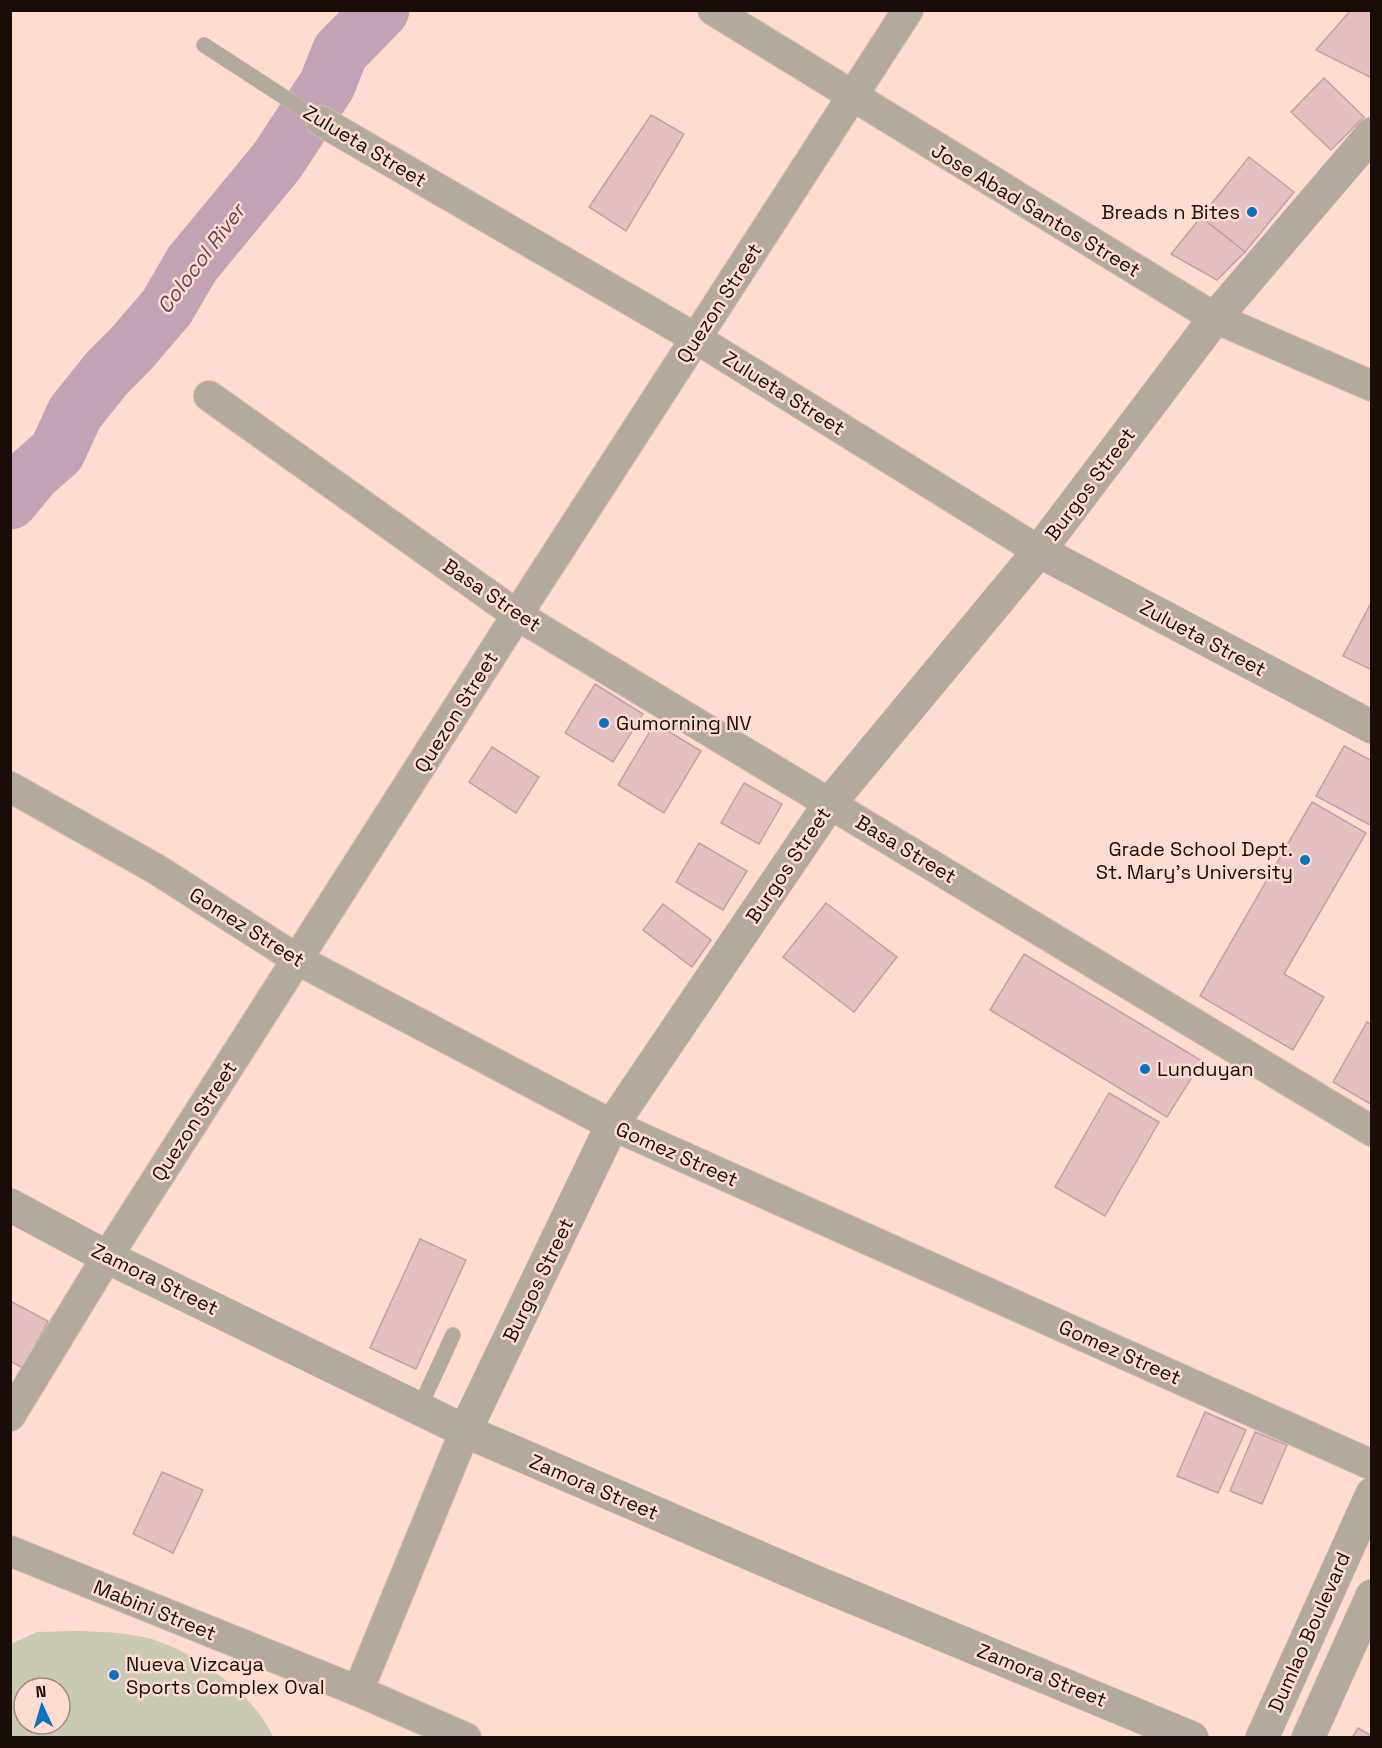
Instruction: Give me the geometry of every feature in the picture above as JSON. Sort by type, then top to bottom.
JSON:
[{"type":"street","name":"Jose Abad Santos Street","points":[[713,10],[851,97],[1215,318],[1371,386]]},
{"type":"street","name":"Quezon Street","points":[[10,1416],[107,1257],[517,615],[908,10]]},
{"type":"street","name":"Zulueta Street","points":[[321,121],[697,339],[1039,551],[1371,727]]},
{"type":"street","name":"Burgos Street","points":[[358,1691],[465,1431],[612,1125],[830,803],[1039,551],[1215,318],[1371,134]]},
{"type":"street","name":"Basa Street","points":[[209,396],[517,615],[1371,1131]]},
{"type":"street","name":"Gomez Street","points":[[10,787],[156,869],[298,960],[612,1125],[1371,1465]]},
{"type":"street","name":"Zamora Street","points":[[10,1205],[107,1257],[465,1431],[811,1580],[1192,1737]]},
{"type":"street","name":"Dumlao Boulevard","points":[[1262,1737],[1371,1494]]},
{"type":"street","name":"Mabini Street","points":[[10,1551],[358,1691],[466,1737]]},
{"type":"street","points":[[1308,1737],[1371,1596]]},
{"type":"lane","name":"Zulueta Street","points":[[204,45],[321,121]]},
{"type":"lane","points":[[419,1409],[453,1335]]},
{"type":"green space","name":"Nueva Vizcaya Sports Complex Oval","points":[[37,1632],[108,1632],[153,1639],[195,1659],[227,1681],[254,1707],[273,1737],[11,1737],[11,1644]]},
{"type":"building","points":[[1351,10],[1372,10],[1372,78],[1316,50]]},
{"type":"building","points":[[1324,78],[1364,117],[1331,150],[1291,112]]},
{"type":"building","points":[[651,115],[684,134],[626,231],[589,207]]},
{"type":"building","points":[[1249,157],[1294,192],[1245,252],[1201,217]]},
{"type":"building","points":[[1201,217],[1245,252],[1217,280],[1171,254]]},
{"type":"building","points":[[1372,601],[1372,670],[1343,656]]},
{"type":"building","name":"Gumorning NV","points":[[595,684],[643,714],[613,762],[565,733]]},
{"type":"building","points":[[655,723],[701,751],[664,813],[618,785]]},
{"type":"building","points":[[1344,746],[1372,761],[1372,826],[1316,796]]},
{"type":"building","points":[[492,747],[539,777],[516,813],[469,782]]},
{"type":"building","points":[[744,783],[782,804],[759,844],[721,823]]},
{"type":"building","points":[[1312,802],[1366,833],[1284,974],[1324,997],[1293,1050],[1200,996]]},
{"type":"building","points":[[699,843],[747,871],[723,910],[676,882]]},
{"type":"building","points":[[826,903],[897,957],[854,1012],[783,957]]},
{"type":"building","points":[[663,904],[711,940],[692,967],[643,930]]},
{"type":"building","points":[[1024,954],[1202,1061],[1167,1117],[990,1010]]},
{"type":"building","points":[[1367,1022],[1372,1025],[1372,1105],[1333,1082]]},
{"type":"building","points":[[1109,1093],[1159,1122],[1105,1216],[1055,1187]]},
{"type":"building","points":[[420,1239],[466,1260],[416,1369],[370,1348]]},
{"type":"building","points":[[10,1301],[48,1321],[23,1368],[10,1361]]},
{"type":"building","points":[[1205,1412],[1246,1430],[1218,1493],[1177,1476]]},
{"type":"building","points":[[1255,1432],[1287,1445],[1262,1504],[1230,1491]]},
{"type":"building","points":[[162,1472],[203,1490],[173,1553],[133,1534]]},
{"type":"building","points":[[1358,1728],[1372,1736],[1372,1738],[1352,1738]]},
{"type":"waterway","name":"Colocol River","points":[[10,501],[33,473],[57,452],[75,413],[107,373],[167,307],[192,264],[277,161],[327,85],[340,52],[381,10]]},
{"type":"place","name":"Breads n Bites","points":[[1252,212]]},
{"type":"place","name":"Gumorning NV","points":[[604,723]]},
{"type":"place","name":"Grade School Dept. St. Mary's University","points":[[1305,860]]},
{"type":"place","name":"Lunduyan","points":[[1145,1069]]},
{"type":"place","name":"Nueva Vizcaya Sports Complex Oval","points":[[114,1675]]}]
